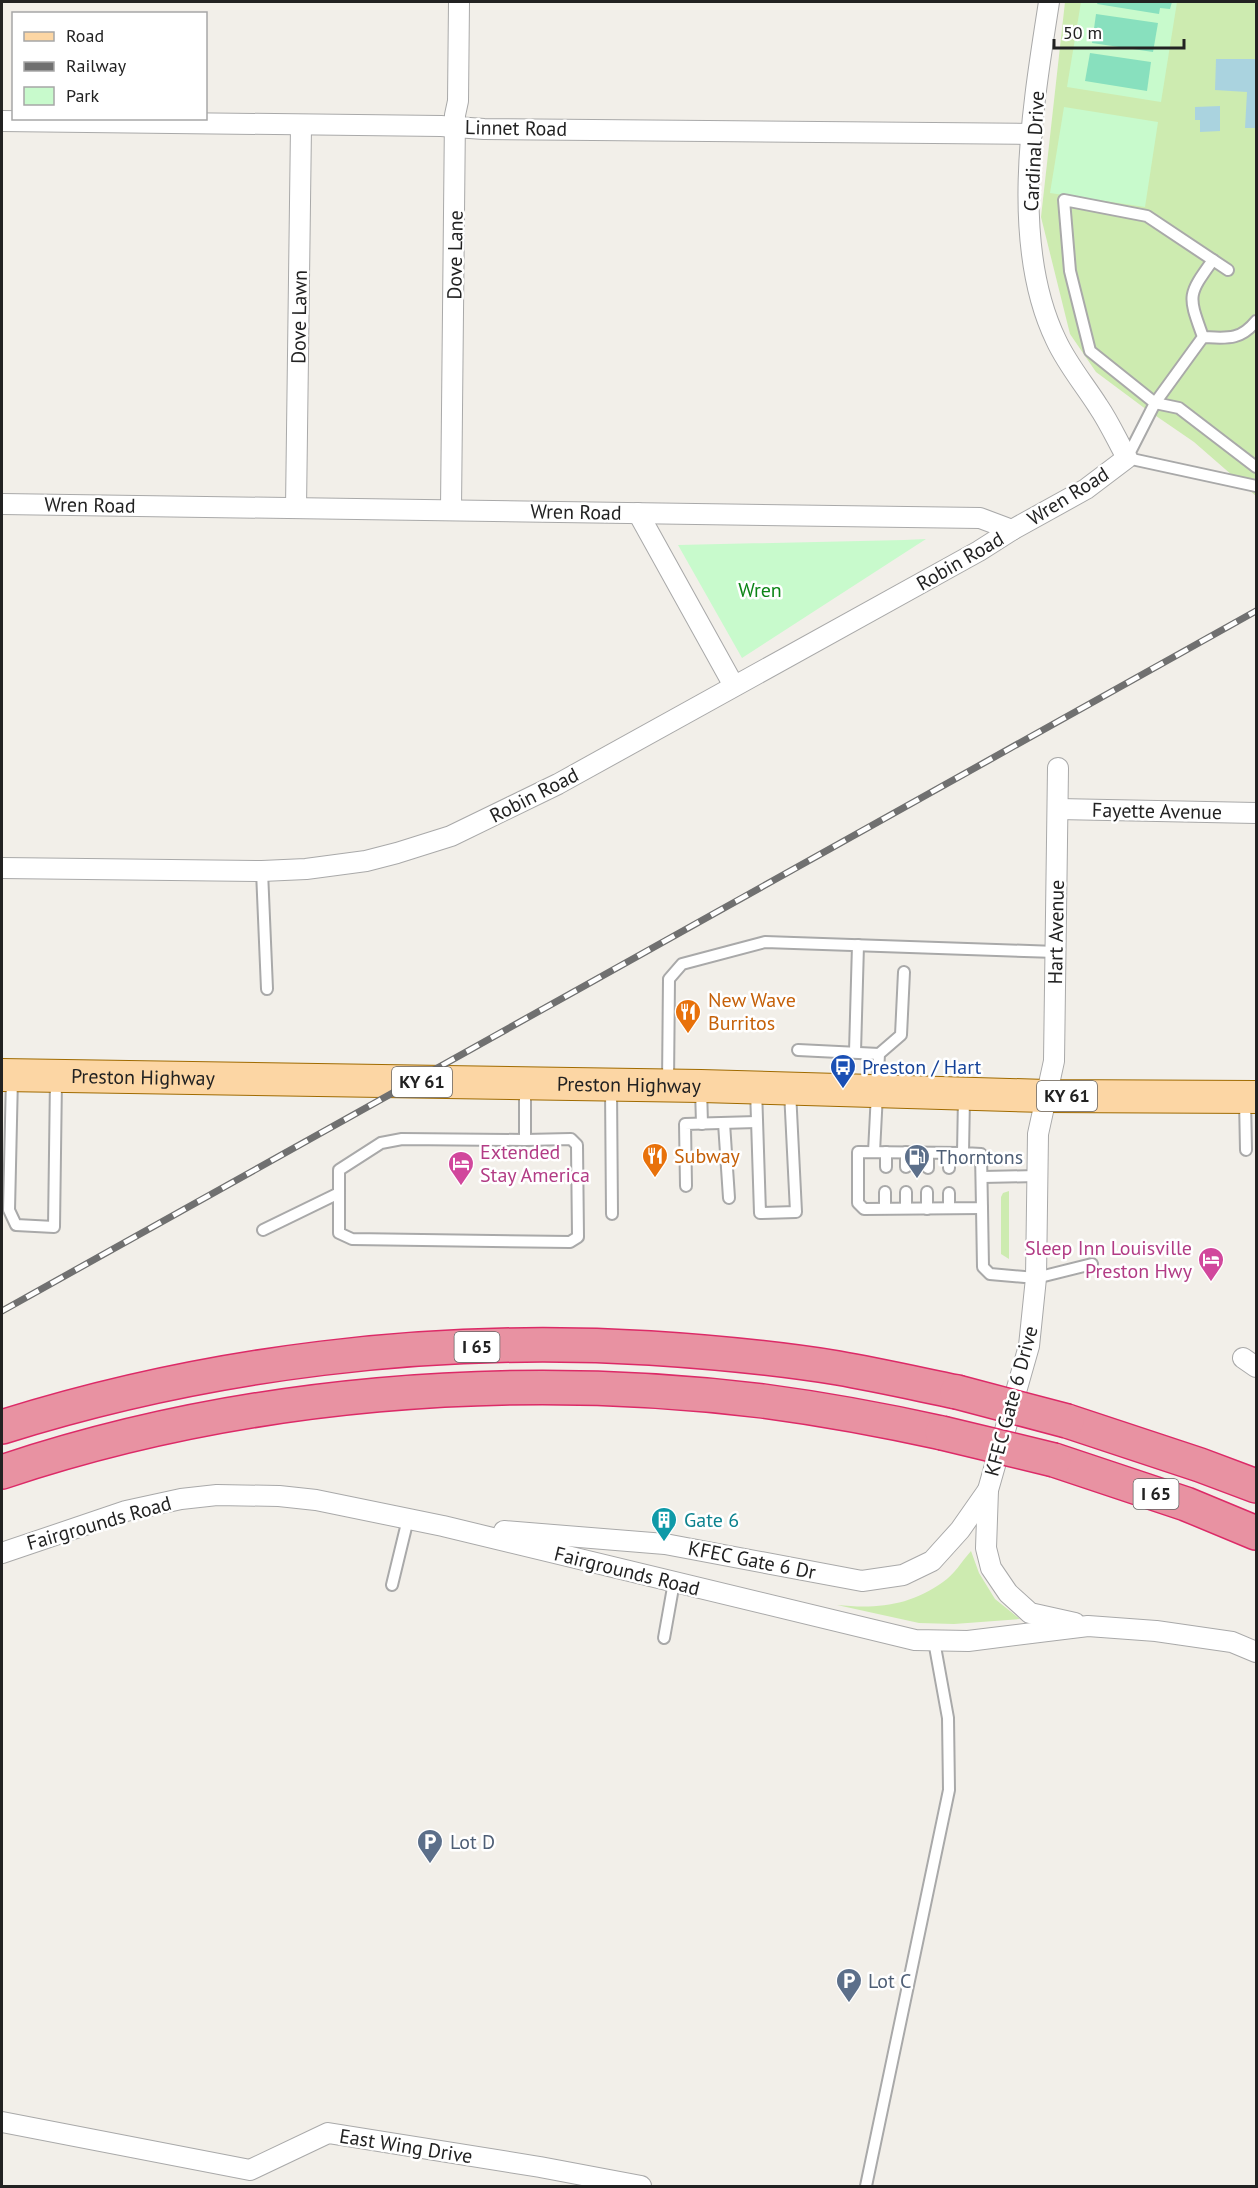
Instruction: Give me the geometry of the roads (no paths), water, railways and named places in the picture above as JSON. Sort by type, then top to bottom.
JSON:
[{"type":"highway","name":"I 65","points":[[2,1427],[64,1409],[205,1377],[283,1364],[464,1347],[567,1345],[649,1348],[744,1356],[837,1368],[957,1392],[1067,1421],[1257,1486]]},
{"type":"highway","name":"I 65","points":[[2,1472],[118,1439],[250,1412],[348,1399],[479,1389],[574,1388],[669,1392],[854,1414],[942,1433],[1054,1461],[1186,1504],[1257,1533]]},
{"type":"main road","name":"Preston Highway","points":[[7,1075],[701,1086],[1046,1096],[1251,1097]]},
{"type":"street","name":"Dove Lane","points":[[452,509],[455,127],[459,2]]},
{"type":"street","name":"Cardinal Drive","points":[[1049,2],[1032,134],[1029,206],[1030,237],[1038,289],[1055,339],[1100,408],[1127,458]]},
{"type":"street","name":"Linnet Road","points":[[2,121],[1032,134]]},
{"type":"street","name":"Dove Lawn","points":[[296,508],[301,126]]},
{"type":"street","name":"Wren Road","points":[[2,504],[980,518],[1012,531],[1086,489],[1127,458]]},
{"type":"street","points":[[638,513],[734,687]]},
{"type":"street","name":"Robin Road","points":[[2,868],[262,870],[306,868],[366,861],[398,854],[451,836],[558,784],[1012,531]]},
{"type":"street","name":"Hart Avenue","points":[[1046,1096],[1054,1061],[1058,768]]},
{"type":"street","name":"Fayette Avenue","points":[[1058,809],[1257,813]]},
{"type":"street","name":"KFEC Gate 6 Drive","points":[[988,1490],[1029,1346],[1036,1278],[1038,1134],[1046,1096]]},
{"type":"street","points":[[988,1490],[986,1548],[991,1568],[1008,1593],[1030,1613],[1088,1626]]},
{"type":"street","name":"KFEC Gate 6 Dr","points":[[443,1526],[665,1544],[862,1581],[903,1575],[932,1561],[960,1530],[988,1490]]},
{"type":"street","name":"Fairgrounds Road","points":[[2,1553],[126,1511],[181,1499],[217,1495],[279,1496],[316,1500],[443,1526],[915,1640],[968,1641],[1088,1626],[1156,1631],[1232,1642],[1257,1652]]},
{"type":"street","name":"East Wing Drive","points":[[2,2122],[250,2170],[328,2133],[641,2187]]},
{"type":"lane","points":[[1227,270],[1147,216],[1064,200],[1070,271],[1090,351],[1155,403],[1179,408],[1257,467]]},
{"type":"lane","points":[[1203,337],[1191,303],[1194,288],[1213,260]]},
{"type":"lane","points":[[1203,337],[1230,338],[1243,334],[1257,321]]},
{"type":"lane","points":[[1203,337],[1155,403],[1127,458],[1257,486]]},
{"type":"lane","points":[[262,870],[267,988]]},
{"type":"lane","points":[[668,1086],[669,979],[682,964],[765,942],[1056,952]]},
{"type":"lane","points":[[855,1052],[858,945]]},
{"type":"lane","points":[[798,1050],[879,1053],[902,1035],[904,972]]},
{"type":"lane","points":[[879,1053],[880,1152],[886,1167]]},
{"type":"lane","points":[[7,1075],[9,1210],[16,1225],[54,1227],[56,1076]]},
{"type":"lane","points":[[525,1084],[525,1140]]},
{"type":"lane","points":[[611,1085],[612,1214]]},
{"type":"lane","points":[[701,1086],[702,1124]]},
{"type":"lane","points":[[756,1089],[760,1213],[796,1212],[790,1090]]},
{"type":"lane","points":[[963,1153],[964,1094]]},
{"type":"lane","points":[[1246,1150],[1251,1097]]},
{"type":"lane","points":[[686,1186],[685,1124],[757,1122]]},
{"type":"lane","points":[[724,1123],[729,1198]]},
{"type":"lane","points":[[402,1139],[525,1140],[571,1139],[577,1145],[578,1237],[570,1242],[352,1239],[339,1233],[339,1170],[381,1143],[402,1139]]},
{"type":"lane","points":[[982,1208],[864,1209],[858,1203],[858,1152],[981,1154],[982,1177],[983,1267],[990,1274],[1036,1278],[1092,1264]]},
{"type":"lane","points":[[906,1152],[906,1167]]},
{"type":"lane","points":[[928,1152],[928,1168]]},
{"type":"lane","points":[[949,1153],[949,1168]]},
{"type":"lane","points":[[982,1177],[1037,1176]]},
{"type":"lane","points":[[885,1192],[885,1208]]},
{"type":"lane","points":[[906,1192],[906,1208]]},
{"type":"lane","points":[[927,1192],[927,1209]]},
{"type":"lane","points":[[263,1230],[339,1193]]},
{"type":"lane","points":[[949,1193],[949,1208]]},
{"type":"lane","points":[[392,1585],[408,1519]]},
{"type":"lane","points":[[664,1638],[674,1582]]},
{"type":"lane","points":[[866,2187],[949,1790],[948,1718],[934,1641]]},
{"type":"water","points":[[1216,59],[1256,59],[1256,128],[1245,128],[1247,92],[1215,90]]},
{"type":"water","points":[[1220,106],[1220,131],[1200,132],[1200,120],[1195,120],[1195,107]]},
{"type":"railway","points":[[2,1311],[1256,611]]},
{"type":"place","name":"New Wave Burritos","points":[[688,1035]]},
{"type":"place","name":"Preston / Hart","points":[[843,1090]]},
{"type":"place","name":"Subway","points":[[655,1179]]},
{"type":"place","name":"Thorntons","points":[[917,1180]]},
{"type":"place","name":"Extended Stay America","points":[[461,1187]]},
{"type":"place","name":"Sleep Inn Louisville Preston Hwy","points":[[1211,1283]]},
{"type":"place","name":"Gate 6","points":[[664,1543]]},
{"type":"place","name":"Lot D","points":[[430,1865]]},
{"type":"place","name":"Lot C","points":[[849,2004]]},
{"type":"park label","name":"Wren","points":[[760,590]]}]
